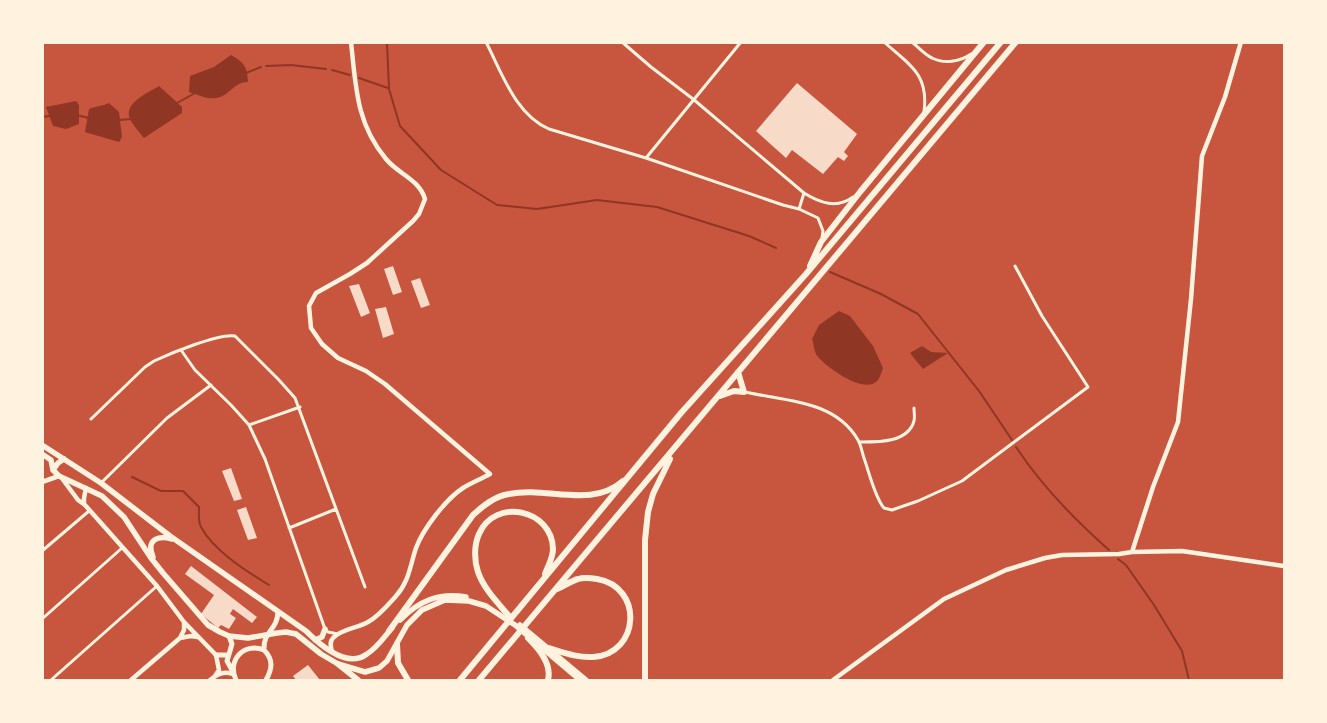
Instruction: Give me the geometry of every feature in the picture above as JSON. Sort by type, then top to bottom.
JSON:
[{"type":"highway","points":[[460,680],[681,413],[806,274],[1001,42]]},
{"type":"highway","points":[[479,680],[612,521],[674,451],[738,372],[1016,42]]},
{"type":"highway","points":[[806,274],[821,242],[924,113],[982,45]]},
{"type":"highway","points":[[718,396],[734,391],[744,392],[738,372]]},
{"type":"highway","points":[[645,680],[645,540],[648,512],[653,494],[674,451]]},
{"type":"highway","points":[[389,631],[473,515],[488,503],[508,494],[524,492],[588,496],[605,492],[618,485],[636,468]]},
{"type":"highway","points":[[509,616],[485,586],[478,571],[475,554],[476,541],[481,530],[495,515],[508,511],[524,512],[534,517],[545,527],[553,549],[541,583]]},
{"type":"highway","points":[[548,648],[579,657],[594,657],[618,647],[624,640],[630,624],[631,614],[626,600],[617,588],[610,583],[590,578],[578,579],[554,591]]},
{"type":"highway","points":[[528,638],[540,650],[547,664],[548,680]]},
{"type":"highway","points":[[397,644],[398,663],[408,680]]},
{"type":"highway","points":[[453,680],[480,656]]},
{"type":"highway","points":[[338,664],[358,680]]},
{"type":"highway","points":[[486,680],[492,665]]},
{"type":"main road","points":[[42,445],[101,483],[306,631],[315,640],[346,659],[355,660],[361,658],[376,646],[407,612],[418,604],[431,598],[449,595],[480,600],[509,616],[586,680]]},
{"type":"main road","points":[[42,454],[51,460],[53,470],[59,476],[102,496],[124,517],[158,567],[208,626],[229,636],[248,638],[286,632],[296,634],[321,654],[338,664],[365,672],[372,671],[387,661],[407,625],[416,614],[427,607],[448,600],[469,601],[486,606],[515,625],[528,638],[580,680]]},
{"type":"main road","points":[[42,482],[58,463],[64,460]]},
{"type":"main road","points":[[42,482],[59,476]]},
{"type":"main road","points":[[124,517],[131,518],[135,509]]},
{"type":"main road","points":[[158,567],[151,553],[153,541],[163,536],[179,541]]},
{"type":"main road","points":[[266,680],[272,667],[271,660],[264,650],[264,643],[266,635],[278,622],[278,612]]},
{"type":"main road","points":[[315,640],[322,637],[325,629]]},
{"type":"main road","points":[[229,636],[232,648],[228,655],[228,665],[236,680]]},
{"type":"main road","points":[[233,672],[236,658],[241,653],[254,648],[264,650]]},
{"type":"main road","points":[[216,655],[228,655]]},
{"type":"street","points":[[332,652],[331,642],[338,634],[368,622],[383,610],[405,586],[422,536],[445,504],[462,489],[490,474],[385,384],[366,371],[338,358],[322,344],[311,328],[309,306],[316,292],[367,263],[413,222],[425,200],[417,184],[387,160],[368,133],[358,105],[351,42]]},
{"type":"street","points":[[486,42],[519,106],[538,125],[646,158],[782,205],[799,209],[818,218],[823,231],[821,242]]},
{"type":"street","points":[[622,42],[816,201],[828,204],[849,200],[860,192]]},
{"type":"street","points":[[646,158],[741,42]]},
{"type":"street","points":[[884,42],[918,73],[925,87],[926,101],[924,113]]},
{"type":"street","points":[[912,42],[931,58],[946,61],[969,56],[982,45]]},
{"type":"street","points":[[1132,552],[1153,487],[1178,422],[1191,299],[1202,156],[1225,97],[1241,42]]},
{"type":"street","points":[[799,209],[804,193]]},
{"type":"street","points":[[744,392],[812,405],[835,416],[852,431],[859,442],[880,502],[884,508],[892,510],[930,497],[962,481],[1088,387],[1042,316],[1015,266]]},
{"type":"street","points":[[91,419],[145,367],[162,357],[224,336],[235,336],[279,380],[295,398],[300,407],[365,588]]},
{"type":"street","points":[[181,350],[195,370],[249,425],[265,459],[325,629],[328,632],[338,634]]},
{"type":"street","points":[[101,483],[167,418],[211,385]]},
{"type":"street","points":[[249,425],[300,407]]},
{"type":"street","points":[[859,442],[880,442],[897,438],[910,428],[914,421],[914,408]]},
{"type":"street","points":[[59,476],[78,500],[85,505],[157,586],[184,622],[216,655],[219,670],[210,680]]},
{"type":"street","points":[[85,505],[86,488]]},
{"type":"street","points":[[289,528],[336,509]]},
{"type":"street","points":[[42,551],[89,511]]},
{"type":"street","points":[[42,619],[122,548]]},
{"type":"street","points":[[833,680],[944,599],[1006,570],[1045,558],[1062,555],[1182,551],[1284,566]]},
{"type":"street","points":[[50,680],[157,586]]},
{"type":"street","points":[[131,680],[180,638],[184,630],[184,622]]},
{"type":"street","points":[[180,638],[198,637]]},
{"type":"street","points":[[215,676],[226,672],[233,672]]},
{"type":"shaded area","points":[[231,55],[244,66],[248,82],[236,86],[224,95],[216,98],[204,97],[189,92],[190,76],[214,67]]},
{"type":"shaded area","points":[[159,86],[182,107],[182,113],[144,138],[130,119],[130,108],[143,95]]},
{"type":"shaded area","points":[[76,101],[79,105],[79,124],[66,129],[53,126],[46,107]]},
{"type":"shaded area","points":[[109,103],[119,112],[122,137],[119,142],[85,132],[89,109]]},
{"type":"shaded area","points":[[839,311],[850,316],[873,346],[883,368],[876,382],[870,385],[854,382],[837,373],[823,362],[815,351],[812,339],[819,325]]},
{"type":"shaded area","points":[[922,346],[931,352],[948,353],[923,369],[910,353]]},
{"type":"building","points":[[797,83],[857,134],[844,152],[848,156],[844,161],[838,157],[823,174],[792,150],[786,158],[756,131]]},
{"type":"building","points":[[393,266],[402,292],[393,295],[384,269]]},
{"type":"building","points":[[420,278],[430,305],[421,308],[411,281]]},
{"type":"building","points":[[359,284],[370,313],[361,317],[349,286]]},
{"type":"building","points":[[386,307],[394,334],[383,338],[375,309]]},
{"type":"building","points":[[231,468],[242,499],[234,501],[222,471]]},
{"type":"building","points":[[246,507],[257,538],[248,540],[237,510]]},
{"type":"building","points":[[191,566],[257,617],[252,623],[233,609],[230,614],[236,618],[229,629],[221,625],[218,628],[201,614],[214,595],[185,574]]},
{"type":"building","points":[[308,665],[320,680],[296,680],[293,676]]},
{"type":"waterway","points":[[387,42],[389,89],[400,126],[441,170],[497,205],[537,209],[597,200],[657,207],[749,236],[776,248]]},
{"type":"waterway","points":[[266,66],[291,65],[326,69]]},
{"type":"waterway","points":[[246,73],[261,67]]},
{"type":"waterway","points":[[332,70],[350,75]]},
{"type":"waterway","points":[[359,78],[388,88]]},
{"type":"waterway","points":[[177,103],[195,93]]},
{"type":"waterway","points":[[77,115],[89,118]]},
{"type":"waterway","points":[[42,117],[50,116]]},
{"type":"waterway","points":[[119,120],[131,119]]},
{"type":"waterway","points":[[830,272],[881,294],[918,314],[979,391],[1012,440]]},
{"type":"waterway","points":[[1016,447],[1059,502],[1109,550]]},
{"type":"waterway","points":[[132,477],[161,491],[183,491],[199,507],[200,525],[214,544],[241,567],[269,585]]},
{"type":"waterway","points":[[1118,559],[1126,565],[1154,605],[1182,651],[1189,680]]}]
